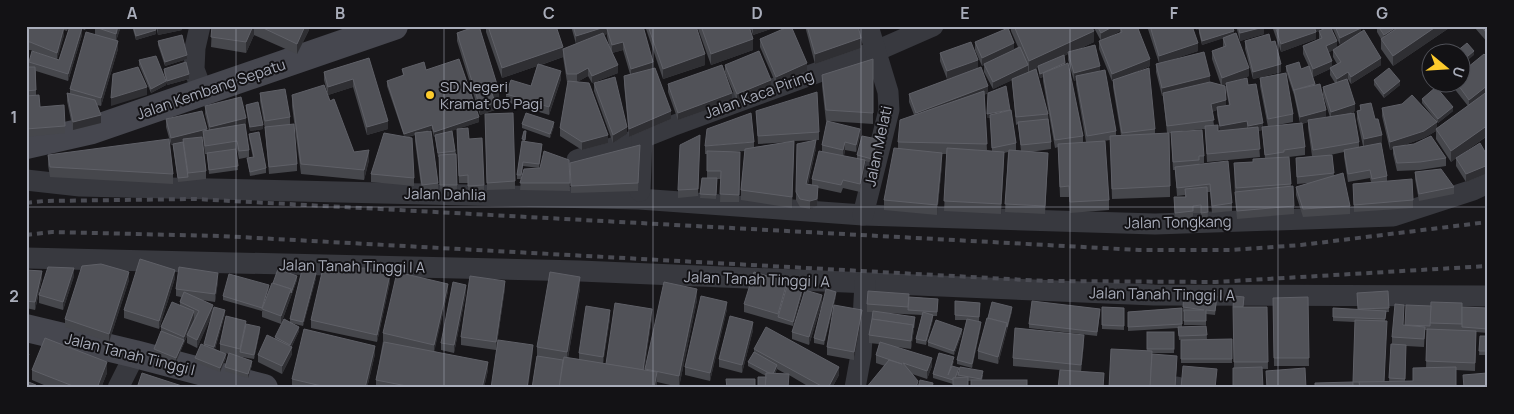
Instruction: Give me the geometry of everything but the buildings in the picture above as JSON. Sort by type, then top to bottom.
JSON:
[{"type":"street","points":[[200,26],[194,48],[194,69],[202,92]]},
{"type":"street","name":"Jalan Melati","points":[[863,215],[889,110],[888,92],[868,26]]},
{"type":"street","points":[[876,51],[933,26]]},
{"type":"street","name":"Jalan Kembang Sepatu","points":[[26,145],[92,130],[390,27]]},
{"type":"street","name":"Jalan Kaca Piring","points":[[577,160],[642,138],[876,51]]},
{"type":"street","points":[[640,191],[642,138]]},
{"type":"street","name":"Jalan Dahlia","points":[[26,180],[80,186],[640,199],[863,215]]},
{"type":"street","name":"Jalan Tongkang","points":[[863,215],[1155,224],[1393,216],[1473,190],[1488,183]]},
{"type":"street","name":"Jalan Tanah Tinggi I A","points":[[26,258],[580,271],[1154,295],[1488,296]]},
{"type":"street","points":[[855,388],[861,355],[865,283]]},
{"type":"street","name":"Jalan Tanah Tinggi I","points":[[26,328],[264,388]]},
{"type":"street","points":[[118,388],[135,354]]},
{"type":"railway","points":[[26,203],[44,201],[195,199],[1139,250],[1231,250],[1301,245],[1488,222]]},
{"type":"railway","points":[[26,235],[52,232],[221,236],[1045,281],[1216,282],[1488,266]]},
{"type":"place","name":"SD Negeri Kramat 05 Pagi","points":[[430,95]]}]
